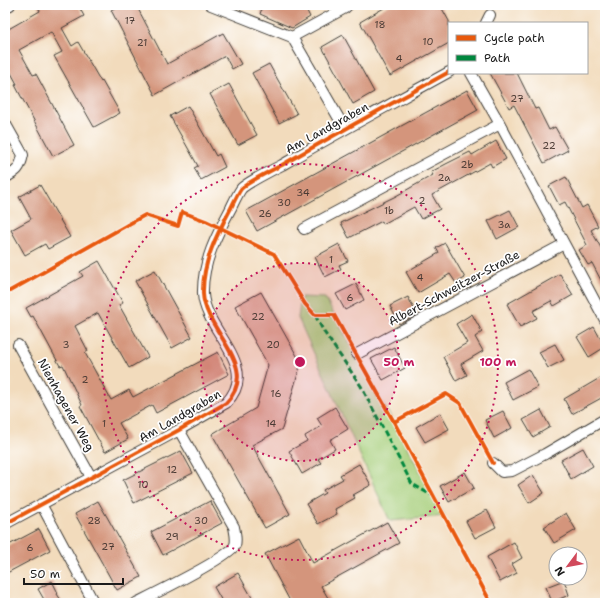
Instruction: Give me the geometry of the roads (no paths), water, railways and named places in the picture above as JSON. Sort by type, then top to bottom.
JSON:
[{"type":"street","points":[[5,8],[10,5]]},
{"type":"street","points":[[211,5],[292,37],[345,129]]},
{"type":"street","points":[[292,37],[348,5]]},
{"type":"street","name":"Am Landgraben","points":[[5,524],[179,430],[226,403],[232,397],[239,380],[238,370],[210,315],[205,304],[203,294],[208,258],[220,228],[241,188],[448,73]]},
{"type":"street","points":[[472,74],[605,320]]},
{"type":"street","points":[[5,123],[23,156],[20,167],[14,173],[5,178]]},
{"type":"street","points":[[304,229],[500,124]]},
{"type":"street","name":"Albert-Schweitzer-Straße","points":[[357,354],[564,244]]},
{"type":"street","name":"Nienhagener Weg","points":[[18,345],[91,477]]},
{"type":"street","points":[[493,463],[502,472],[512,471],[545,454],[605,419]]},
{"type":"street","points":[[136,603],[201,569],[230,552],[235,546],[236,537],[234,527],[179,430]]},
{"type":"street","points":[[41,504],[94,603]]}]
